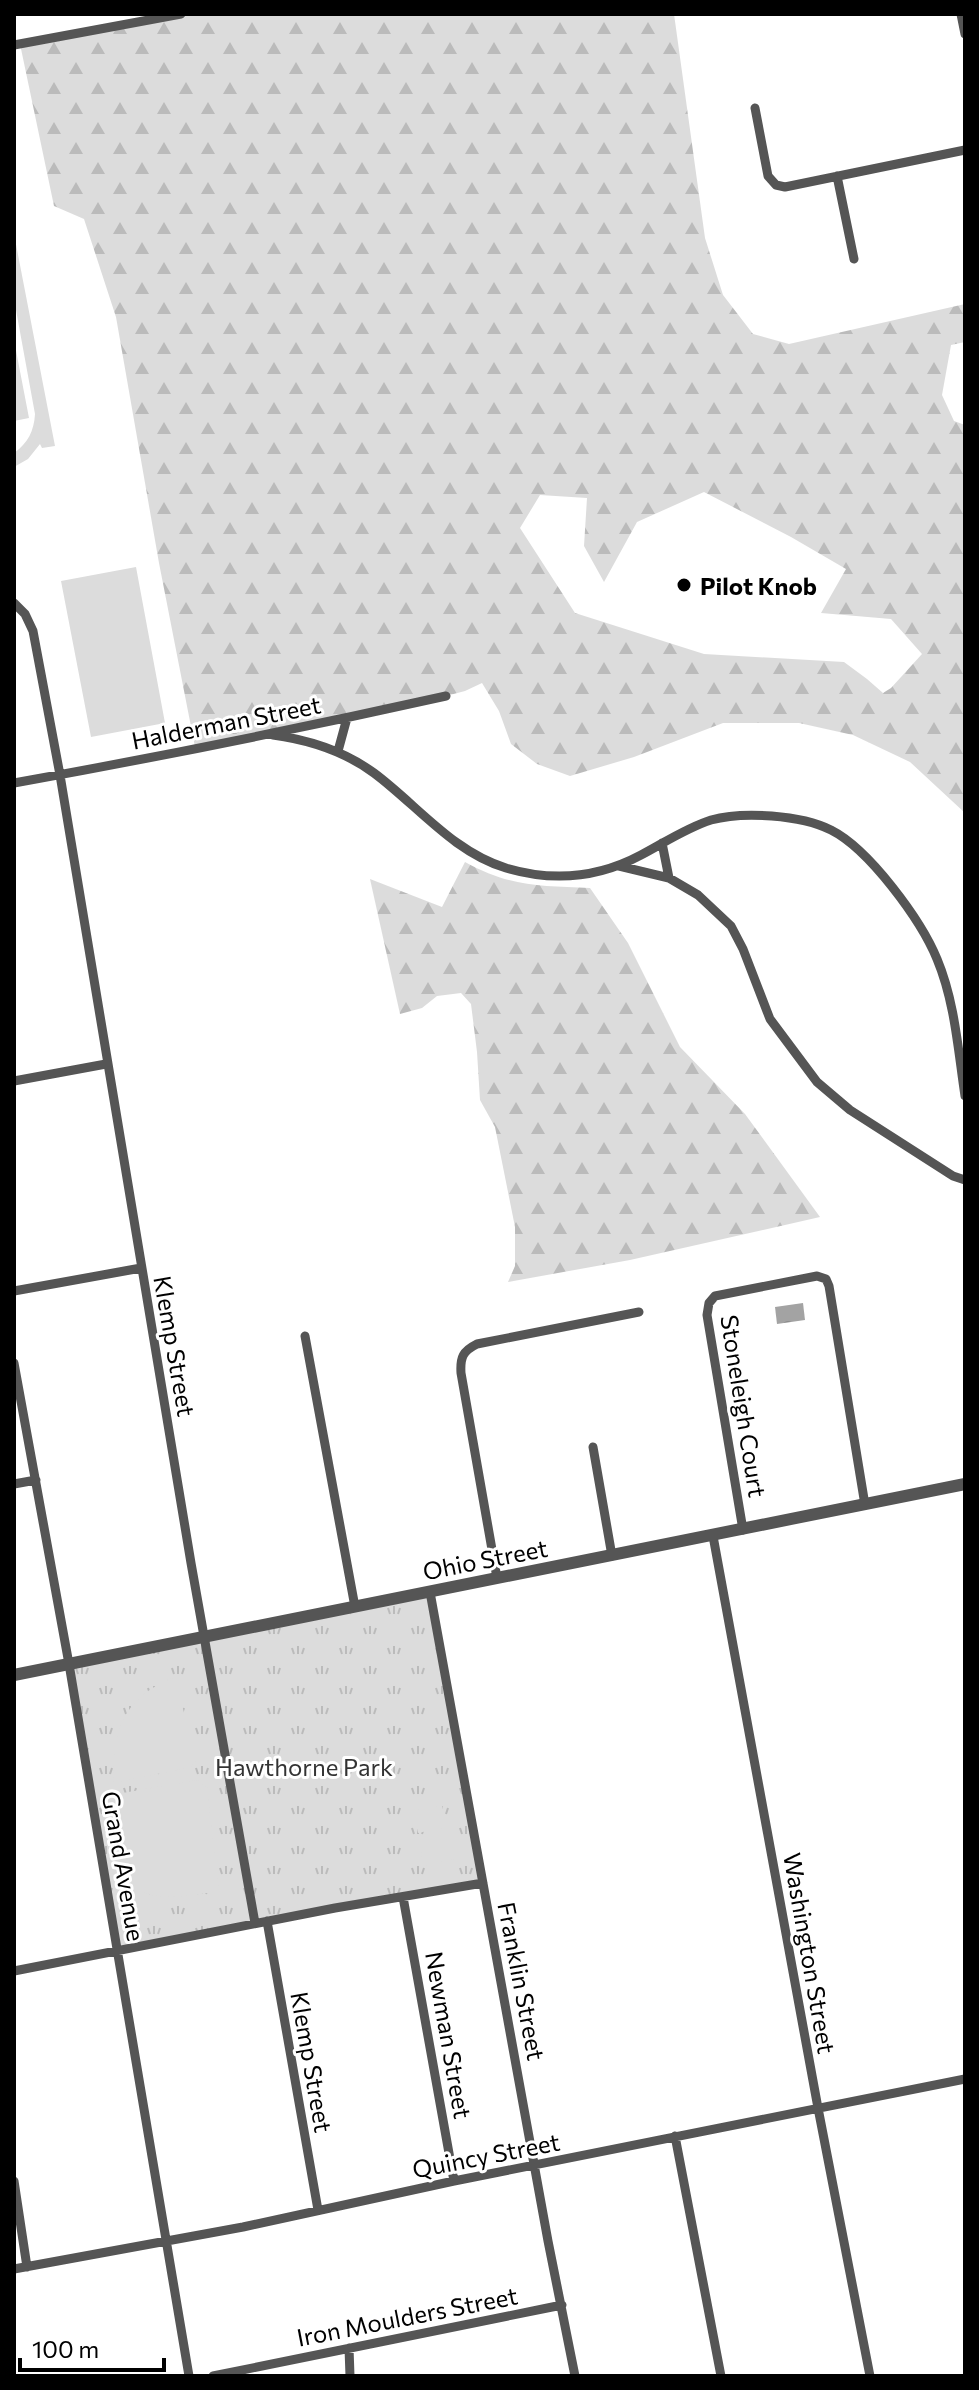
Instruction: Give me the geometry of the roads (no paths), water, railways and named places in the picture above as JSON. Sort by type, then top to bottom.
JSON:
[{"type":"street","points":[[14,45],[181,14]]},
{"type":"street","points":[[961,14],[965,34]]},
{"type":"street","points":[[755,108],[768,176],[776,185],[785,187],[965,150]]},
{"type":"street","points":[[837,176],[854,259]]},
{"type":"street","points":[[14,603],[25,614],[33,631],[60,775]]},
{"type":"street","name":"Halderman Street","points":[[14,783],[219,742],[273,735],[446,696]]},
{"type":"street","points":[[338,751],[347,718]]},
{"type":"street","points":[[273,735],[338,751],[373,773],[470,852],[505,868],[541,876],[582,876],[619,866],[702,823],[748,814],[828,828],[859,850],[909,909],[937,959],[953,1011],[965,1096]]},
{"type":"street","name":"Klemp Street","points":[[60,775],[106,1064],[255,1923]]},
{"type":"street","points":[[662,843],[669,878]]},
{"type":"street","points":[[619,866],[669,878],[698,895],[731,926],[770,1019],[817,1082],[850,1110],[953,1176],[965,1180]]},
{"type":"street","points":[[14,1081],[106,1064]]},
{"type":"street","points":[[14,1291],[141,1268]]},
{"type":"street","name":"Stoneleigh Court","points":[[743,1530],[707,1315],[709,1303],[715,1296],[817,1276],[826,1279],[865,1505]]},
{"type":"street","points":[[497,1578],[460,1359],[467,1349],[477,1344],[639,1312]]},
{"type":"street","points":[[305,1336],[355,1607]]},
{"type":"street","name":"Grand Avenue","points":[[14,1363],[69,1664],[189,2376]]},
{"type":"street","points":[[593,1447],[612,1556]]},
{"type":"street","points":[[14,1484],[36,1480]]},
{"type":"street","name":"Ohio Street","points":[[14,1675],[965,1484]]},
{"type":"street","name":"Washington Street","points":[[713,1536],[870,2376]]},
{"type":"street","name":"Franklin Street","points":[[430,1592],[575,2376]]},
{"type":"street","points":[[14,1971],[255,1923],[483,1883]]},
{"type":"street","name":"Newman Street","points":[[403,1897],[454,2181]]},
{"type":"street","name":"Klemp Street","points":[[267,1921],[318,2210]]},
{"type":"street","name":"Quincy Street","points":[[14,2269],[243,2227],[454,2181],[965,2079]]},
{"type":"street","points":[[675,2136],[721,2376]]},
{"type":"street","points":[[14,2181],[27,2267]]},
{"type":"street","name":"Iron Moulders Street","points":[[213,2376],[562,2305]]},
{"type":"street","points":[[349,2348],[350,2376]]},
{"type":"water","points":[[803,1303],[805,1320],[777,1324],[775,1307]]},
{"type":"place","name":"Pilot Knob","points":[[684,585]]},
{"type":"park label","name":"Hawthorne Park","points":[[304,1766]]}]
